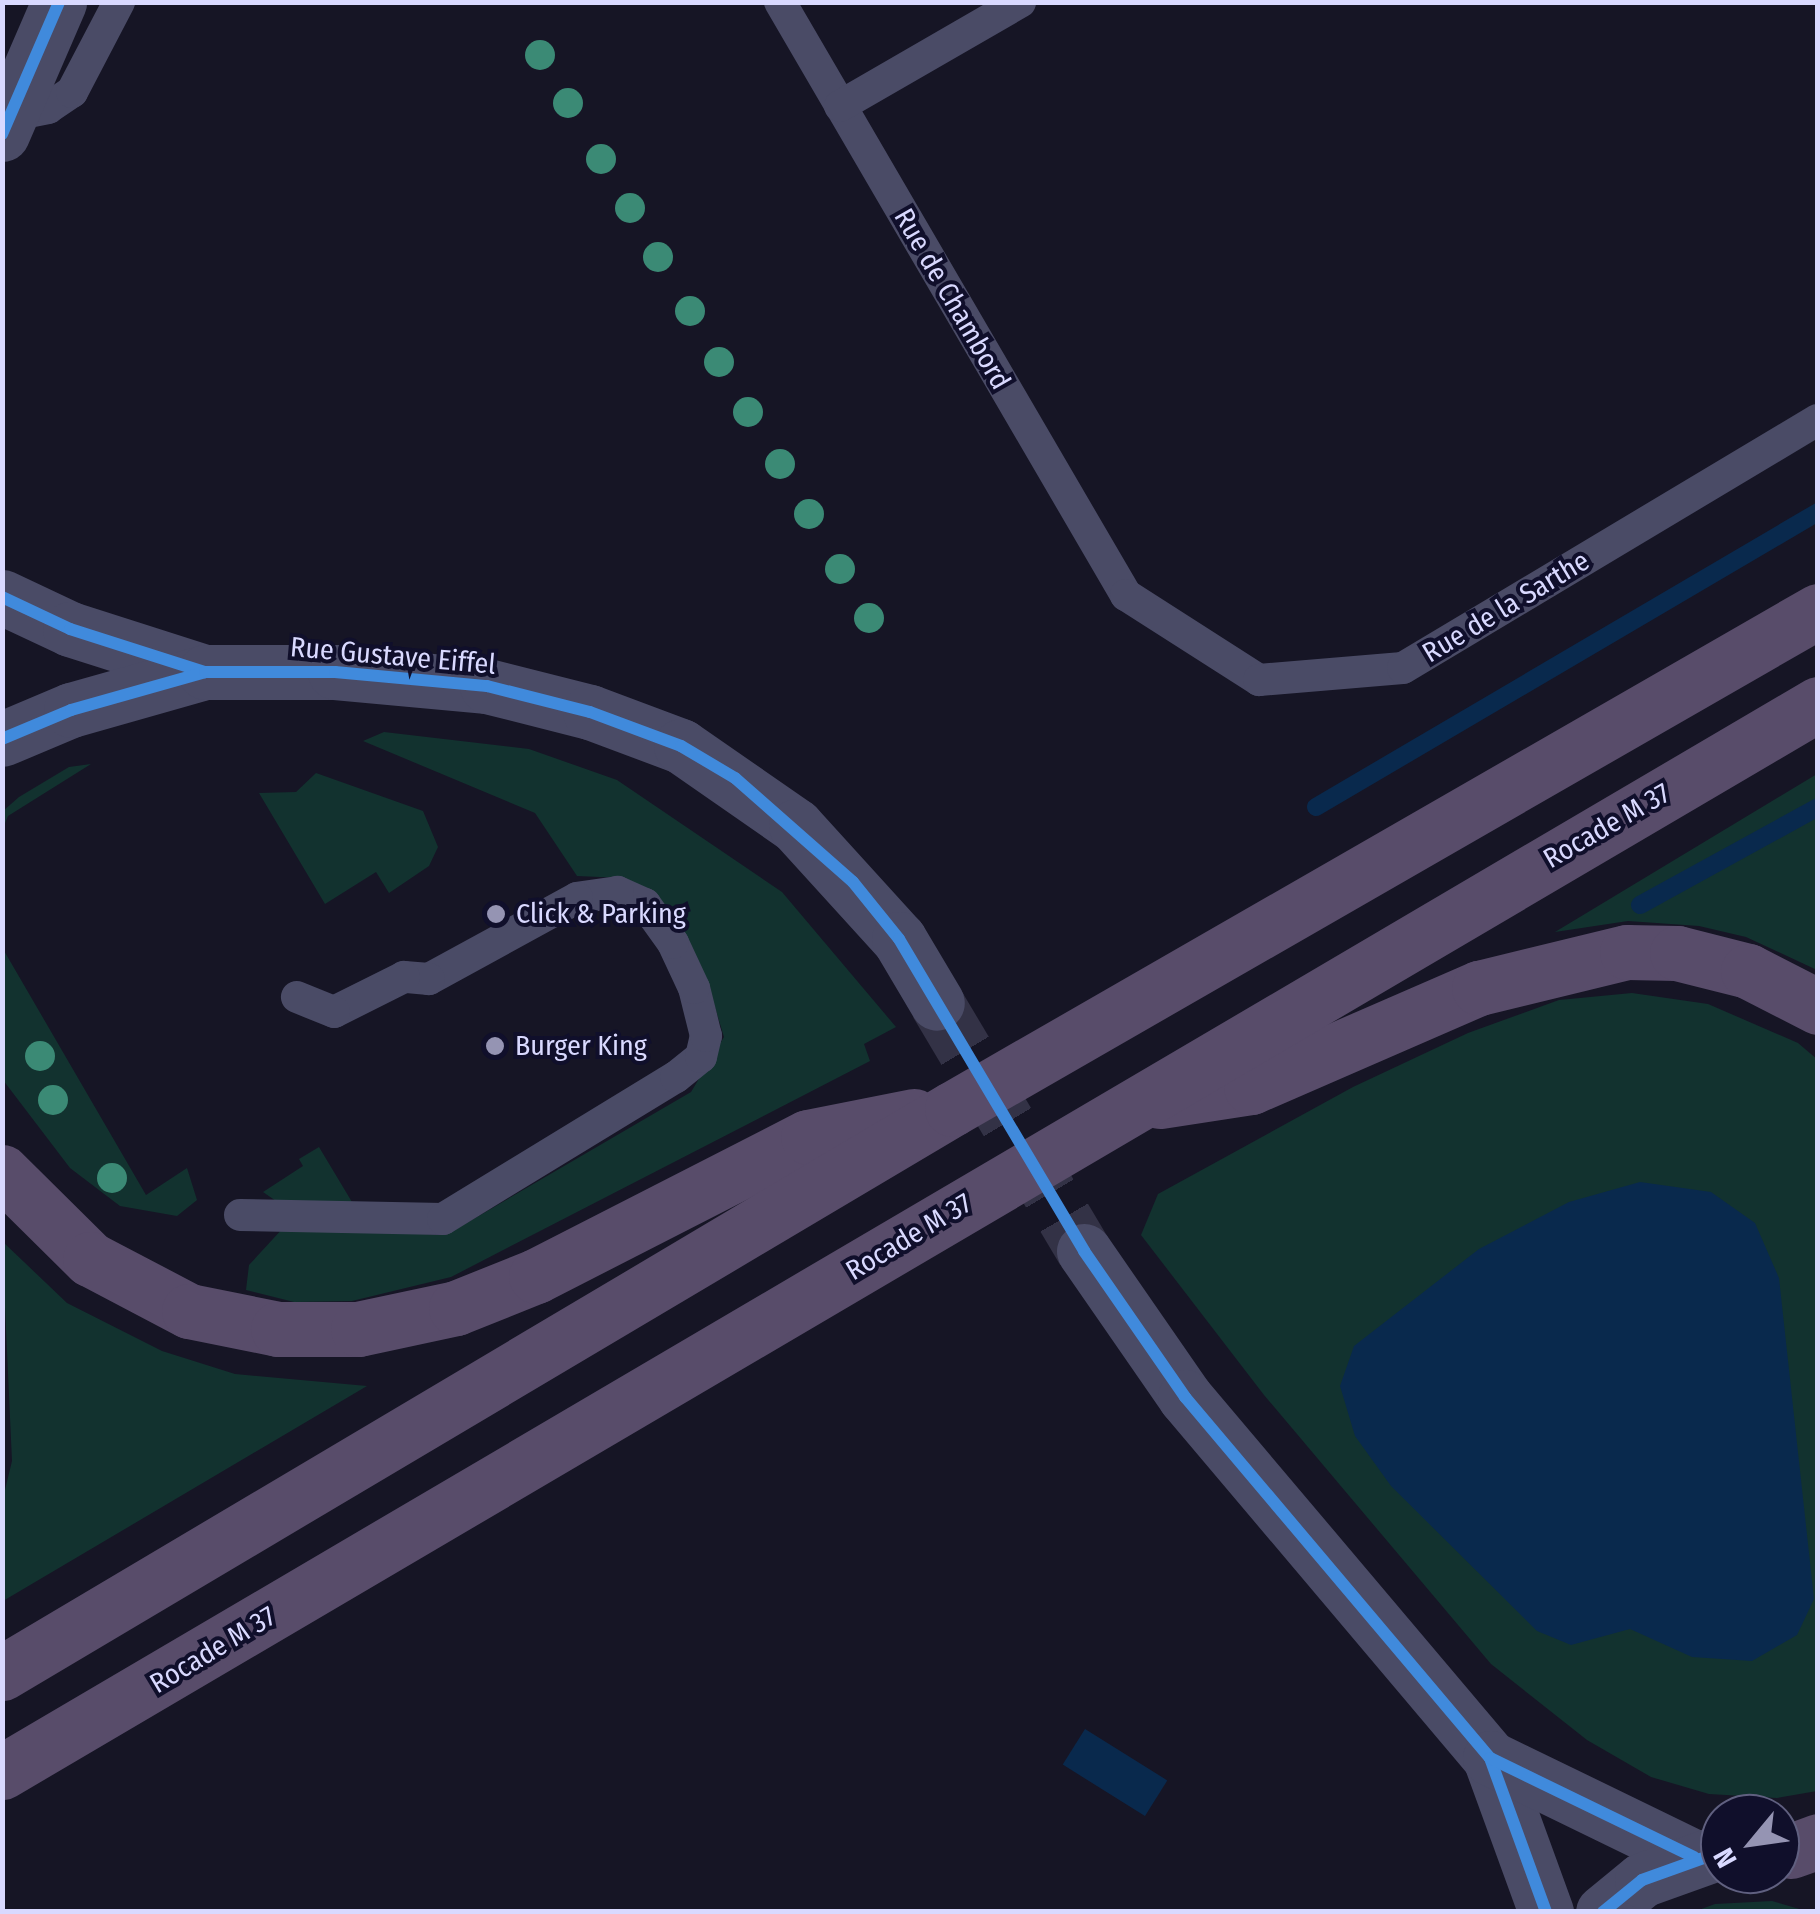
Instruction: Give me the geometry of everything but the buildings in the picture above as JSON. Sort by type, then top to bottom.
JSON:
[{"type":"highway","points":[[2,1674],[952,1109],[1818,610]]},
{"type":"highway","name":"Rocade M 37","points":[[2,1772],[1818,704]]},
{"type":"highway","points":[[1132,1105],[1252,1086],[1479,988],[1626,952],[1677,953],[1748,971],[1818,1007]]},
{"type":"highway","points":[[2,1172],[90,1259],[173,1304],[240,1325],[358,1329],[456,1308],[536,1276],[808,1137],[952,1109]]},
{"type":"street","points":[[8,124],[59,2]]},
{"type":"street","name":"Rue Gustave Eiffel","points":[[2,597],[70,628],[204,672]]},
{"type":"street","name":"Rue Gustave Eiffel","points":[[2,739],[70,710],[204,672],[335,672],[487,686],[681,746],[796,826],[853,882],[938,1003]]},
{"type":"street","points":[[1084,1251],[1185,1397],[1490,1758],[1546,1912]]},
{"type":"street","points":[[1490,1758],[1700,1852]]},
{"type":"street","points":[[1603,1912],[1642,1880],[1700,1858]]},
{"type":"lane","points":[[8,124],[48,108],[72,92],[120,2]]},
{"type":"lane","name":"Rue de Chambord","points":[[780,2],[1126,595]]},
{"type":"lane","points":[[840,106],[1020,2]]},
{"type":"lane","name":"Rue de la Sarthe","points":[[1126,595],[1259,680],[1404,668],[1818,420]]},
{"type":"lane","points":[[240,1215],[444,1220],[676,1077],[701,1057],[706,1036],[694,988],[673,943],[644,904],[618,892],[578,898],[429,979],[404,977],[334,1012],[296,997]]},
{"type":"green space","points":[[384,732],[529,749],[617,780],[782,892],[896,1027],[864,1044],[870,1061],[451,1277],[352,1301],[294,1302],[246,1290],[249,1265],[284,1227],[446,1235],[691,1092],[724,1037],[707,981],[623,878],[577,876],[535,813],[363,741]]},
{"type":"green space","points":[[91,764],[8,816],[3,828],[3,811],[19,797],[69,767]]},
{"type":"green space","points":[[316,773],[423,811],[438,847],[429,866],[389,893],[376,872],[325,904],[259,793],[296,792]]},
{"type":"green space","points":[[1817,774],[1817,970],[1746,937],[1699,926],[1628,921],[1555,932]]},
{"type":"green space","points":[[3,949],[146,1195],[187,1168],[197,1200],[177,1216],[120,1206],[70,1168],[3,1080]]},
{"type":"green space","points":[[1632,993],[1708,1004],[1798,1043],[1818,1060],[1817,1791],[1709,1794],[1651,1777],[1587,1740],[1491,1664],[1264,1395],[1141,1235],[1158,1194],[1353,1087],[1468,1033],[1559,1000]]},
{"type":"green space","points":[[319,1147],[352,1202],[276,1201],[263,1192],[303,1166],[299,1159]]},
{"type":"green space","points":[[2,1241],[67,1303],[162,1351],[235,1374],[367,1386],[3,1601],[3,1498],[12,1461]]},
{"type":"green space","points":[[1772,1901],[1806,1911],[1696,1911],[1715,1904]]},
{"type":"water","points":[[1640,1182],[1711,1192],[1755,1223],[1779,1278],[1814,1599],[1797,1635],[1752,1661],[1692,1657],[1630,1629],[1571,1645],[1537,1631],[1391,1486],[1355,1436],[1340,1386],[1354,1346],[1479,1249],[1569,1202]]},
{"type":"water","points":[[1085,1729],[1167,1780],[1145,1816],[1063,1765]]},
{"type":"waterway","points":[[1316,807],[1818,512]]},
{"type":"waterway","points":[[1640,905],[1818,807]]},
{"type":"tunnel","points":[[937,1003],[1084,1251]]},
{"type":"cycle path","points":[[2,134],[59,2]]},
{"type":"cycle path","points":[[2,597],[70,629],[205,672]]},
{"type":"cycle path","points":[[2,739],[71,710],[205,672],[335,672],[487,686],[590,712],[681,746],[735,778],[853,882],[899,939],[1084,1251],[1185,1397],[1490,1758],[1546,1912]]},
{"type":"cycle path","points":[[1490,1758],[1694,1857]]},
{"type":"cycle path","points":[[1603,1912],[1642,1880],[1700,1859]]},
{"type":"place","name":"Click & Parking","points":[[496,914]]},
{"type":"place","name":"Burger King","points":[[495,1046]]}]
